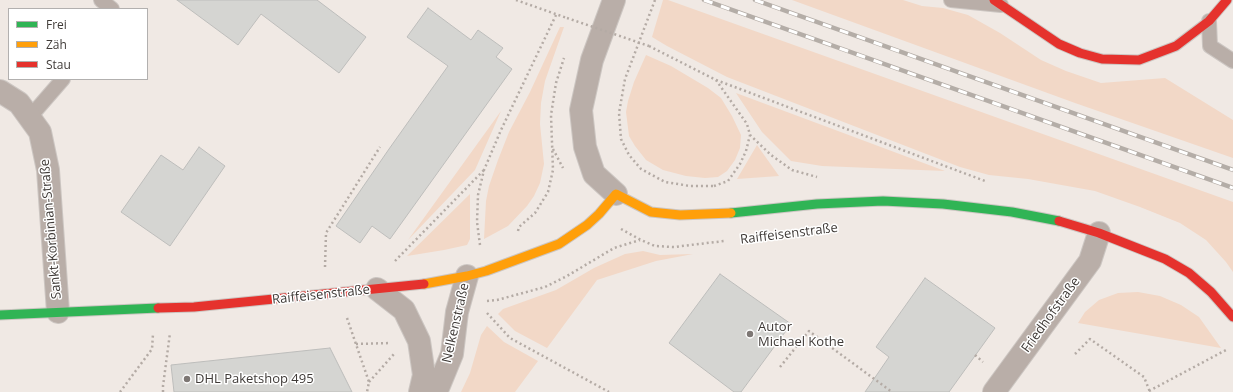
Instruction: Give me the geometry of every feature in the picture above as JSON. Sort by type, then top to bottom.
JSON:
[{"type":"street","name":"Raiffeisenstraße","points":[[614,0],[592,60],[582,110],[585,148],[594,174],[616,194],[651,212],[680,215],[716,214],[817,204],[882,201],[943,204],[1012,212],[1056,220],[1099,233],[1166,259],[1189,273],[1211,292],[1233,317]]},
{"type":"street","points":[[998,2],[1059,44],[1080,53],[1102,59],[1139,60],[1176,46],[1209,21],[1227,0]]},
{"type":"street","name":"Sankt-Korbinian-Straße","points":[[0,91],[19,103],[40,132],[48,170],[58,312]]},
{"type":"street","name":"Raiffeisenstraße","points":[[0,315],[194,307],[429,283],[477,273],[510,263],[559,244],[587,225],[599,214],[616,194]]},
{"type":"street","name":"Friedhofstraße","points":[[994,392],[1090,261],[1099,233]]},
{"type":"street","name":"Nelkenstraße","points":[[435,392],[452,354],[457,312],[477,273]]},
{"type":"street","name":"Nelkenstraße","points":[[377,289],[404,310],[420,341],[424,375],[420,392]]},
{"type":"lane","points":[[101,0],[111,8]]},
{"type":"lane","points":[[951,0],[998,2]]},
{"type":"lane","points":[[1209,21],[1210,46],[1233,61]]},
{"type":"lane","points":[[30,117],[62,80]]},
{"type":"path","points":[[516,0],[649,46],[716,80],[989,183]]},
{"type":"path","points":[[641,169],[628,155],[621,139],[619,113],[625,79],[655,0]]},
{"type":"path","points":[[477,273],[480,245],[477,222],[478,195],[484,170],[501,130],[556,15]]},
{"type":"path","points":[[714,186],[728,180],[740,164],[750,135],[747,124],[716,80]]},
{"type":"path","points":[[750,135],[771,155],[792,170],[819,177]]},
{"type":"path","points":[[324,272],[326,232],[380,148]]},
{"type":"path","points":[[519,227],[535,213],[548,192],[553,170],[553,149]]},
{"type":"path","points":[[393,263],[484,170]]},
{"type":"path","name":"Raiffeisenstraße","points":[[477,273],[497,300],[545,287],[567,276],[614,248],[641,240],[655,246],[674,247],[727,241]]},
{"type":"path","points":[[487,313],[510,338],[610,392]]},
{"type":"path","points":[[346,316],[369,382]]},
{"type":"path","points":[[780,367],[809,331],[892,392]]},
{"type":"path","points":[[163,392],[170,333]]},
{"type":"path","points":[[120,392],[152,349],[153,334]]},
{"type":"path","points":[[1075,354],[1090,339],[1144,377],[1150,391],[1226,350]]},
{"type":"path","points":[[356,344],[397,343]]},
{"type":"path","points":[[367,392],[369,382],[399,348]]},
{"type":"path","points":[[975,355],[982,361]]},
{"type":"shaded area","points":[[663,0],[668,0],[1233,202],[1233,272],[1206,240],[1180,223],[1140,207],[1095,191],[1028,179],[989,175],[960,167],[727,77],[652,37]]},
{"type":"shaded area","points":[[792,0],[903,0],[922,6],[943,8],[968,15],[1000,33],[1041,60],[1066,71],[1101,83],[1165,78],[1233,120],[1233,158],[1075,103]]},
{"type":"shaded area","points":[[560,27],[564,27],[545,81],[541,103],[540,124],[544,164],[540,183],[527,206],[508,226],[484,239],[486,201],[489,186],[498,160],[509,132],[530,92]]},
{"type":"shaded area","points":[[646,55],[671,66],[708,88],[721,98],[732,116],[741,135],[740,148],[735,160],[727,171],[718,177],[705,178],[686,176],[663,170],[646,160],[629,136],[626,112],[628,101],[634,82]]},
{"type":"shaded area","points":[[736,93],[945,171],[822,166],[791,161],[762,132]]},
{"type":"shaded area","points":[[501,111],[475,170],[408,240]]},
{"type":"shaded area","points":[[757,145],[779,176],[737,179]]},
{"type":"shaded area","points":[[470,194],[470,239],[467,245],[407,256]]},
{"type":"shaded area","points":[[643,251],[660,255],[693,254],[656,261],[597,280],[547,348],[515,331],[498,314],[503,309],[556,290],[594,268],[625,254]]},
{"type":"shaded area","points":[[1138,292],[1160,296],[1181,305],[1199,317],[1221,348],[1078,323],[1085,312],[1099,300],[1118,293]]},
{"type":"shaded area","points":[[487,326],[504,342],[538,361],[515,392],[461,392],[470,373],[481,335]]},
{"type":"building","points":[[177,0],[317,0],[366,37],[339,73],[261,14],[238,45]]},
{"type":"building","points":[[428,8],[471,40],[478,30],[503,48],[496,57],[512,69],[390,239],[372,226],[360,243],[336,226],[448,66],[407,37]]},
{"type":"building","points":[[199,147],[225,166],[170,246],[121,212],[161,155],[183,170]]},
{"type":"building","points":[[720,274],[791,324],[741,392],[734,392],[669,343]]},
{"type":"building","points":[[925,278],[995,328],[949,392],[865,392],[889,357],[876,347]]},
{"type":"building","points":[[330,348],[352,392],[174,392],[171,365]]},
{"type":"railway","points":[[704,0],[1233,188]]},
{"type":"railway","points":[[755,0],[1233,170]]},
{"type":"traffic: fast","points":[[731,213],[817,204],[883,201],[943,204],[1012,212],[1059,221]]},
{"type":"traffic: fast","points":[[0,315],[158,308]]},
{"type":"traffic: slow","points":[[424,284],[486,271],[559,244],[587,225],[599,214],[616,194],[651,212],[680,215],[731,213]]},
{"type":"traffic: jam","points":[[994,0],[1059,44],[1080,53],[1102,59],[1139,60],[1176,46],[1209,21],[1227,0]]},
{"type":"traffic: jam","points":[[1059,221],[1099,233],[1165,259],[1189,273],[1211,292],[1233,317]]},
{"type":"traffic: jam","points":[[158,308],[194,307],[424,284]]},
{"type":"place","name":"Autor Michael Kothe","points":[[750,334]]},
{"type":"place","name":"DHL Paketshop 495","points":[[187,379]]}]
